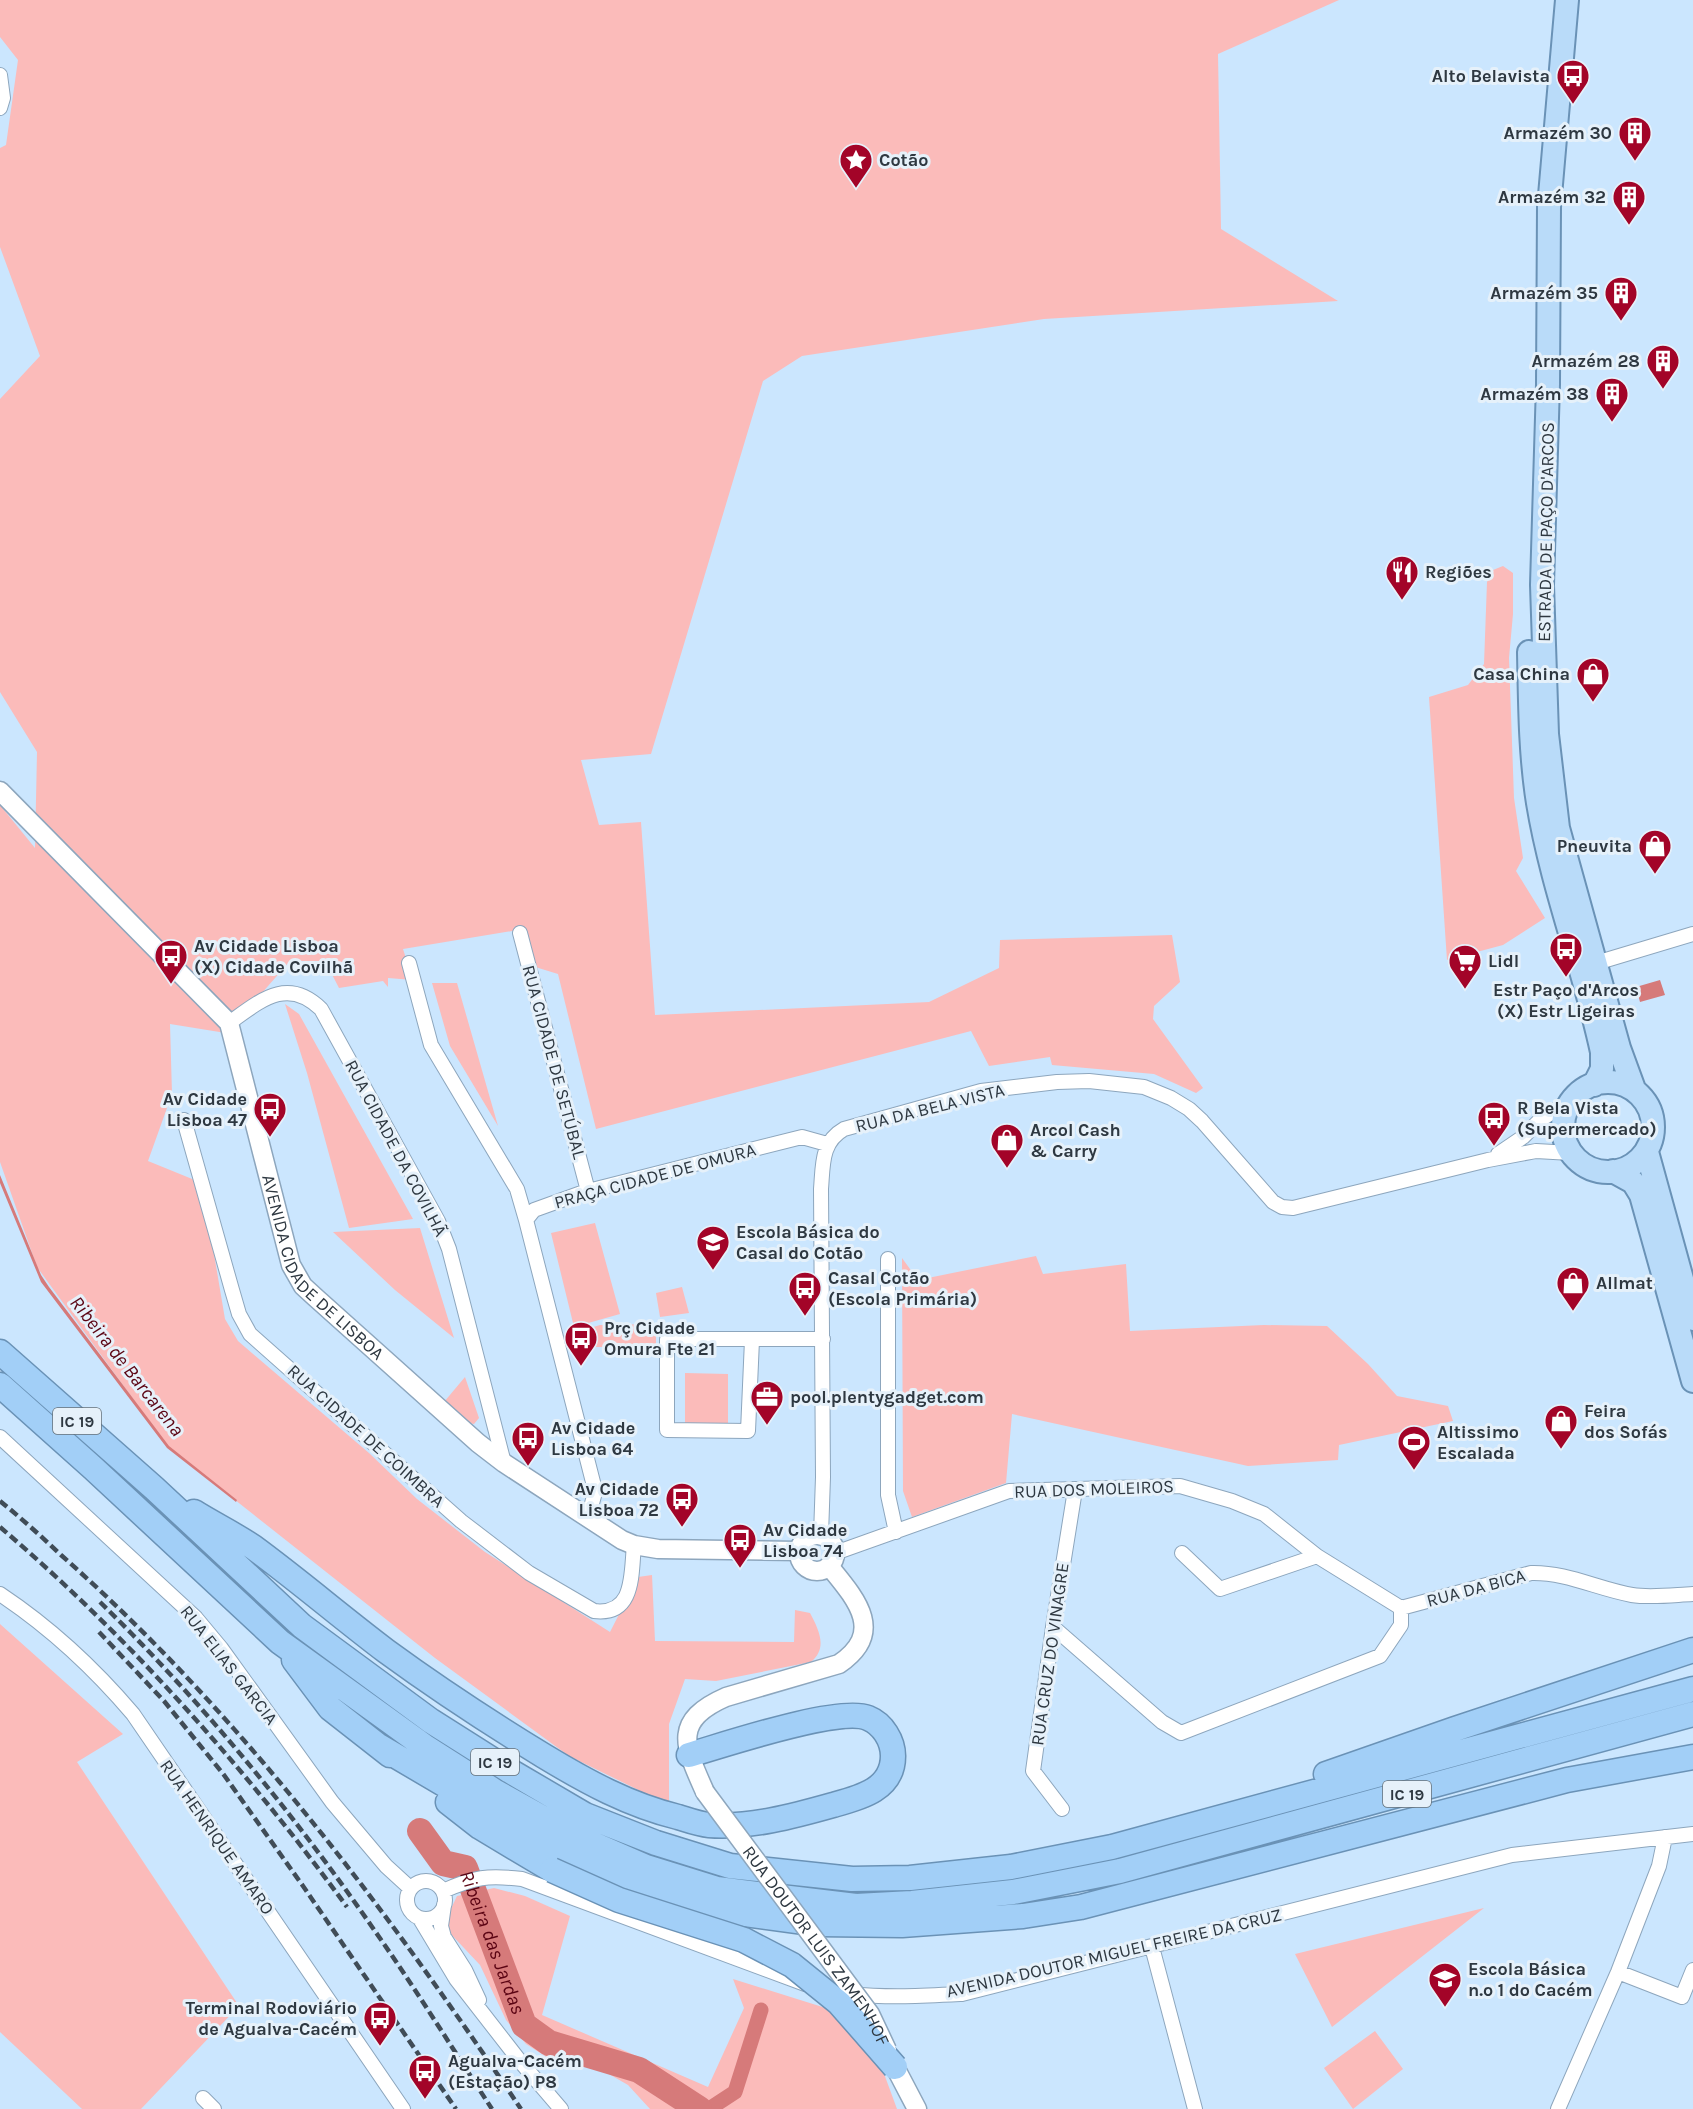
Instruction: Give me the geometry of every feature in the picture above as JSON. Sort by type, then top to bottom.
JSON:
[{"type":"highway","name":"IC 19","points":[[0,1352],[154,1488],[302,1626],[431,1721],[585,1815],[656,1843],[730,1866],[852,1879],[910,1878],[1011,1867],[1112,1847],[1693,1689]]},
{"type":"highway","name":"IC 19","points":[[0,1385],[280,1642],[424,1746],[496,1792],[577,1836],[646,1867],[717,1889],[856,1906],[912,1903],[1013,1892],[1120,1871],[1693,1714]]},
{"type":"highway","points":[[154,1488],[251,1546],[458,1703],[611,1795],[653,1811],[705,1825],[730,1826],[811,1811],[869,1794],[887,1779],[893,1756],[886,1734],[880,1726],[869,1718],[844,1715],[805,1723],[689,1755]]},
{"type":"highway","points":[[1624,1673],[1647,1658],[1693,1638]]},
{"type":"highway","points":[[280,1642],[330,1708],[480,1827],[552,1870],[619,1900],[744,1940],[792,1965],[839,2003],[895,2067]]},
{"type":"highway","points":[[1278,1802],[1305,1782],[1455,1729],[1693,1650]]},
{"type":"highway","points":[[379,1746],[566,1856],[648,1889],[730,1912],[819,1924],[902,1925],[1023,1916],[1081,1907],[1500,1796],[1567,1780],[1693,1756]]},
{"type":"main road","name":"ESTRADA DE PAÇO D'ARCOS","points":[[1552,0],[1536,192],[1534,466],[1530,530],[1531,730],[1533,766],[1541,818],[1602,1052],[1602,1069],[1569,1107],[1562,1126],[1563,1135],[1571,1153]]},
{"type":"main road","name":"ESTRADA DE PAÇO D'ARCOS","points":[[1567,0],[1549,207],[1547,438],[1542,585],[1547,734],[1558,828],[1619,1048],[1634,1089],[1648,1107],[1652,1120],[1652,1133],[1647,1152],[1688,1282],[1693,1319]]},
{"type":"main road","points":[[1586,1090],[1613,1081],[1634,1089]]},
{"type":"main road","points":[[1613,1172],[1626,1169],[1638,1162],[1647,1152]]},
{"type":"main road","points":[[1571,1153],[1589,1168],[1613,1172],[1633,1182],[1641,1195],[1693,1381]]},
{"type":"street","points":[[0,75],[3,98],[0,108]]},
{"type":"street","points":[[0,791],[229,1023]]},
{"type":"street","name":"RUA CIDADE DE SETÚBAL","points":[[520,933],[588,1191]]},
{"type":"street","points":[[1596,963],[1693,934]]},
{"type":"street","points":[[409,963],[431,1045],[517,1189],[594,1486],[594,1496],[588,1518]]},
{"type":"street","name":"RUA CIDADE DA COVILHÃ","points":[[229,1023],[264,999],[280,992],[301,995],[321,1009],[438,1221],[449,1249],[504,1463]]},
{"type":"street","name":"AVENIDA CIDADE DE LISBOA","points":[[229,1023],[291,1265],[303,1286],[478,1443],[504,1463],[588,1518],[634,1545],[658,1549],[800,1551]]},
{"type":"street","name":"RUA DA BELA VISTA","points":[[827,1144],[835,1134],[853,1126],[981,1091],[1057,1082],[1089,1081],[1144,1087],[1171,1098],[1189,1109],[1272,1202],[1282,1207],[1307,1206],[1488,1160],[1536,1151],[1571,1153]]},
{"type":"street","name":"RUA DA BELA VISTA","points":[[1488,1160],[1510,1148],[1540,1120],[1586,1090]]},
{"type":"street","name":"RUA CIDADE DE COIMBRA","points":[[184,1120],[239,1314],[250,1334],[461,1521],[529,1573],[594,1611],[604,1612],[616,1609],[626,1598],[634,1545]]},
{"type":"street","name":"PRAÇA CIDADE DE OMURA","points":[[526,1220],[534,1210],[588,1191],[802,1137],[827,1144]]},
{"type":"street","points":[[820,1535],[823,1477],[821,1189],[827,1144]]},
{"type":"street","points":[[888,1259],[888,1495],[896,1532]]},
{"type":"street","points":[[752,1340],[748,1431],[667,1430],[667,1339],[823,1339]]},
{"type":"street","name":"RUA ELIAS GARCIA","points":[[0,1437],[196,1618],[332,1802],[386,1866],[410,1888]]},
{"type":"street","name":"RUA DOS MOLEIROS","points":[[832,1560],[896,1532],[1009,1491],[1180,1486],[1232,1501],[1264,1514],[1317,1556],[1401,1608]]},
{"type":"street","name":"RUA CRUZ DO VINAGRE","points":[[1062,1809],[1034,1771],[1053,1627],[1075,1490]]},
{"type":"street","points":[[689,1755],[687,1737],[690,1726],[696,1716],[708,1705],[726,1697],[839,1664],[852,1655],[861,1644],[864,1631],[861,1614],[832,1560],[831,1541],[820,1535],[805,1540],[800,1551],[802,1561],[809,1568],[819,1570],[832,1560]]},
{"type":"street","points":[[1182,1552],[1220,1588],[1317,1556]]},
{"type":"street","name":"RUA DA BICA","points":[[1401,1608],[1531,1573],[1549,1573],[1633,1595],[1693,1594]]},
{"type":"street","name":"RUA HENRIQUE AMARO","points":[[0,1594],[35,1618],[80,1656],[133,1714],[404,2109]]},
{"type":"street","points":[[1053,1627],[1162,1722],[1181,1733],[1380,1656],[1401,1625],[1401,1608]]},
{"type":"street","name":"RUA DOUTOR LUIS ZAMENHOF","points":[[689,1755],[705,1792],[870,2014],[917,2109]]},
{"type":"street","name":"AVENIDA DOUTOR MIGUEL FREIRE DA CRUZ","points":[[446,1889],[463,1882],[491,1876],[522,1879],[820,1990],[876,1997],[916,1997],[962,1994],[1512,1855],[1693,1834]]},
{"type":"street","points":[[1558,2109],[1618,1972],[1659,1866],[1665,1837]]},
{"type":"street","points":[[444,1905],[435,1917],[420,1919],[413,1916],[406,1903],[410,1888],[416,1883],[431,1881],[446,1889],[444,1905],[441,1926],[444,1937],[465,1970],[488,2018]]},
{"type":"street","points":[[420,1919],[456,1979],[519,2060],[561,2109]]},
{"type":"street","points":[[1152,1947],[1195,2109]]},
{"type":"street","points":[[1618,1972],[1682,1997],[1693,1970]]},
{"type":"street","points":[[203,2098],[214,2109]]},
{"type":"shaded area","points":[[0,0],[1339,0],[1218,54],[1221,229],[1338,301],[1044,319],[802,356],[763,381],[651,754],[581,760],[599,825],[641,822],[655,1015],[929,1002],[999,968],[1000,940],[1172,935],[1180,982],[1154,1006],[1153,1019],[1203,1088],[1196,1093],[1154,1074],[1052,1065],[1050,1057],[989,1066],[971,1031],[596,1129],[558,974],[532,966],[524,929],[403,949],[413,980],[388,978],[388,987],[383,981],[339,988],[325,961],[290,961],[246,1011],[232,1034],[170,1024],[172,1094],[148,1161],[202,1183],[225,1319],[238,1341],[369,1453],[417,1499],[485,1552],[610,1632],[638,1577],[652,1575],[655,1641],[794,1642],[795,1610],[810,1613],[819,1632],[821,1645],[811,1662],[716,1681],[685,1679],[669,1724],[669,1805],[569,1756],[435,1658],[168,1447],[37,1267],[0,1162],[0,805],[35,848],[37,752],[0,692],[0,399],[40,356],[0,247],[0,148],[6,145],[18,60],[0,37]]},
{"type":"shaded area","points":[[1503,566],[1513,573],[1513,614],[1509,658],[1514,798],[1523,858],[1516,871],[1545,918],[1503,945],[1447,960],[1429,697],[1468,685],[1484,664],[1487,582],[1493,570]]},
{"type":"shaded area","points":[[1660,980],[1665,995],[1640,1002],[1636,987]]},
{"type":"shaded area","points":[[432,983],[457,983],[498,1126],[450,1046]]},
{"type":"shaded area","points":[[285,1004],[299,1014],[413,1219],[349,1228],[307,1073]]},
{"type":"shaded area","points":[[0,1175],[41,1275],[49,1287],[169,1446],[237,1500],[236,1502],[167,1448],[41,1282],[0,1183]]},
{"type":"shaded area","points":[[595,1223],[620,1314],[574,1327],[551,1233]]},
{"type":"shaded area","points":[[420,1228],[454,1338],[395,1290],[333,1232]]},
{"type":"shaded area","points":[[1036,1256],[1043,1274],[1126,1264],[1130,1331],[1264,1325],[1327,1326],[1368,1364],[1397,1396],[1448,1406],[1453,1421],[1339,1445],[1338,1460],[1248,1466],[1012,1414],[1006,1483],[912,1517],[903,1491],[902,1258],[918,1280]]},
{"type":"shaded area","points":[[682,1287],[689,1313],[660,1317],[656,1293]]},
{"type":"shaded area","points":[[656,1324],[656,1347],[592,1347],[587,1329],[600,1325]]},
{"type":"shaded area","points":[[685,1373],[728,1374],[728,1428],[685,1428]]},
{"type":"shaded area","points":[[465,1377],[479,1418],[474,1424],[468,1423],[444,1402]]},
{"type":"shaded area","points":[[0,1624],[123,1734],[77,1762],[239,2006],[141,2109],[82,2109],[0,2032]]},
{"type":"shaded area","points":[[494,1888],[525,1896],[570,1916],[542,2015],[708,2087],[744,2008],[733,1979],[848,2015],[879,2060],[897,2109],[650,2109],[628,2085],[595,2066],[564,2068],[526,2044],[506,2020],[480,1965],[448,1931],[448,1915],[457,1896]]},
{"type":"shaded area","points":[[1484,1908],[1332,2027],[1295,1954]]},
{"type":"shaded area","points":[[1375,2031],[1403,2069],[1353,2109],[1324,2068]]},
{"type":"waterway","name":"Ribeira das Jardas","points":[[420,1831],[443,1863],[465,1868],[524,2025],[549,2043],[639,2070],[699,2109]]},
{"type":"waterway","points":[[709,2109],[735,2092],[761,2010]]},
{"type":"railway","points":[[0,1501],[127,1617],[251,1748],[364,1888],[521,2109]]},
{"type":"railway","points":[[0,1527],[95,1614],[184,1707],[268,1805],[347,1907]]},
{"type":"railway","points":[[100,1602],[211,1720],[314,1846],[392,1956],[492,2109]]},
{"type":"railway","points":[[99,1632],[164,1701],[224,1775],[456,2109]]},
{"type":"place","name":"Alto Belavista","points":[[1573,105]]},
{"type":"place","name":"Armazém 30","points":[[1635,162]]},
{"type":"place","name":"Cotão","points":[[856,189]]},
{"type":"place","name":"Armazém 32","points":[[1629,226]]},
{"type":"place","name":"Armazém 35","points":[[1621,322]]},
{"type":"place","name":"Armazém 28","points":[[1663,390]]},
{"type":"place","name":"Armazém 38","points":[[1612,423]]},
{"type":"place","name":"Regiões","points":[[1402,601]]},
{"type":"place","name":"Casa China","points":[[1593,703]]},
{"type":"place","name":"Pneuvita","points":[[1655,875]]},
{"type":"place","name":"Estr Paço d'Arcos (X) Estr Ligeiras","points":[[1566,978]]},
{"type":"place","name":"Av Cidade Lisboa (X) Cidade Covilhã","points":[[171,985]]},
{"type":"place","name":"Lidl","points":[[1465,990]]},
{"type":"place","name":"Av Cidade Lisboa 47","points":[[270,1138]]},
{"type":"place","name":"R Bela Vista (Supermercado)","points":[[1494,1147]]},
{"type":"place","name":"Arcol Cash & Carry","points":[[1007,1169]]},
{"type":"place","name":"Escola Básica do Casal do Cotão","points":[[713,1271]]},
{"type":"place","name":"Allmat","points":[[1573,1312]]},
{"type":"place","name":"Casal Cotão (Escola Primária)","points":[[805,1317]]},
{"type":"place","name":"Prç Cidade Omura Fte 21","points":[[581,1367]]},
{"type":"place","name":"pool.plentygadget.com","points":[[767,1426]]},
{"type":"place","name":"Feira dos Sofás","points":[[1561,1450]]},
{"type":"place","name":"Av Cidade Lisboa 64","points":[[528,1467]]},
{"type":"place","name":"Altissimo Escalada","points":[[1414,1471]]},
{"type":"place","name":"Av Cidade Lisboa 72","points":[[682,1528]]},
{"type":"place","name":"Av Cidade Lisboa 74","points":[[740,1569]]},
{"type":"place","name":"Escola Básica n.º 1 do Cacém","points":[[1445,2008]]},
{"type":"place","name":"Terminal Rodoviário de Agualva-Cacém","points":[[380,2047]]},
{"type":"place","name":"Agualva-Cacém (Estação) P8","points":[[425,2100]]},
{"type":"water label","name":"Ribeira de Barcarena","points":[[127,1366]]}]
